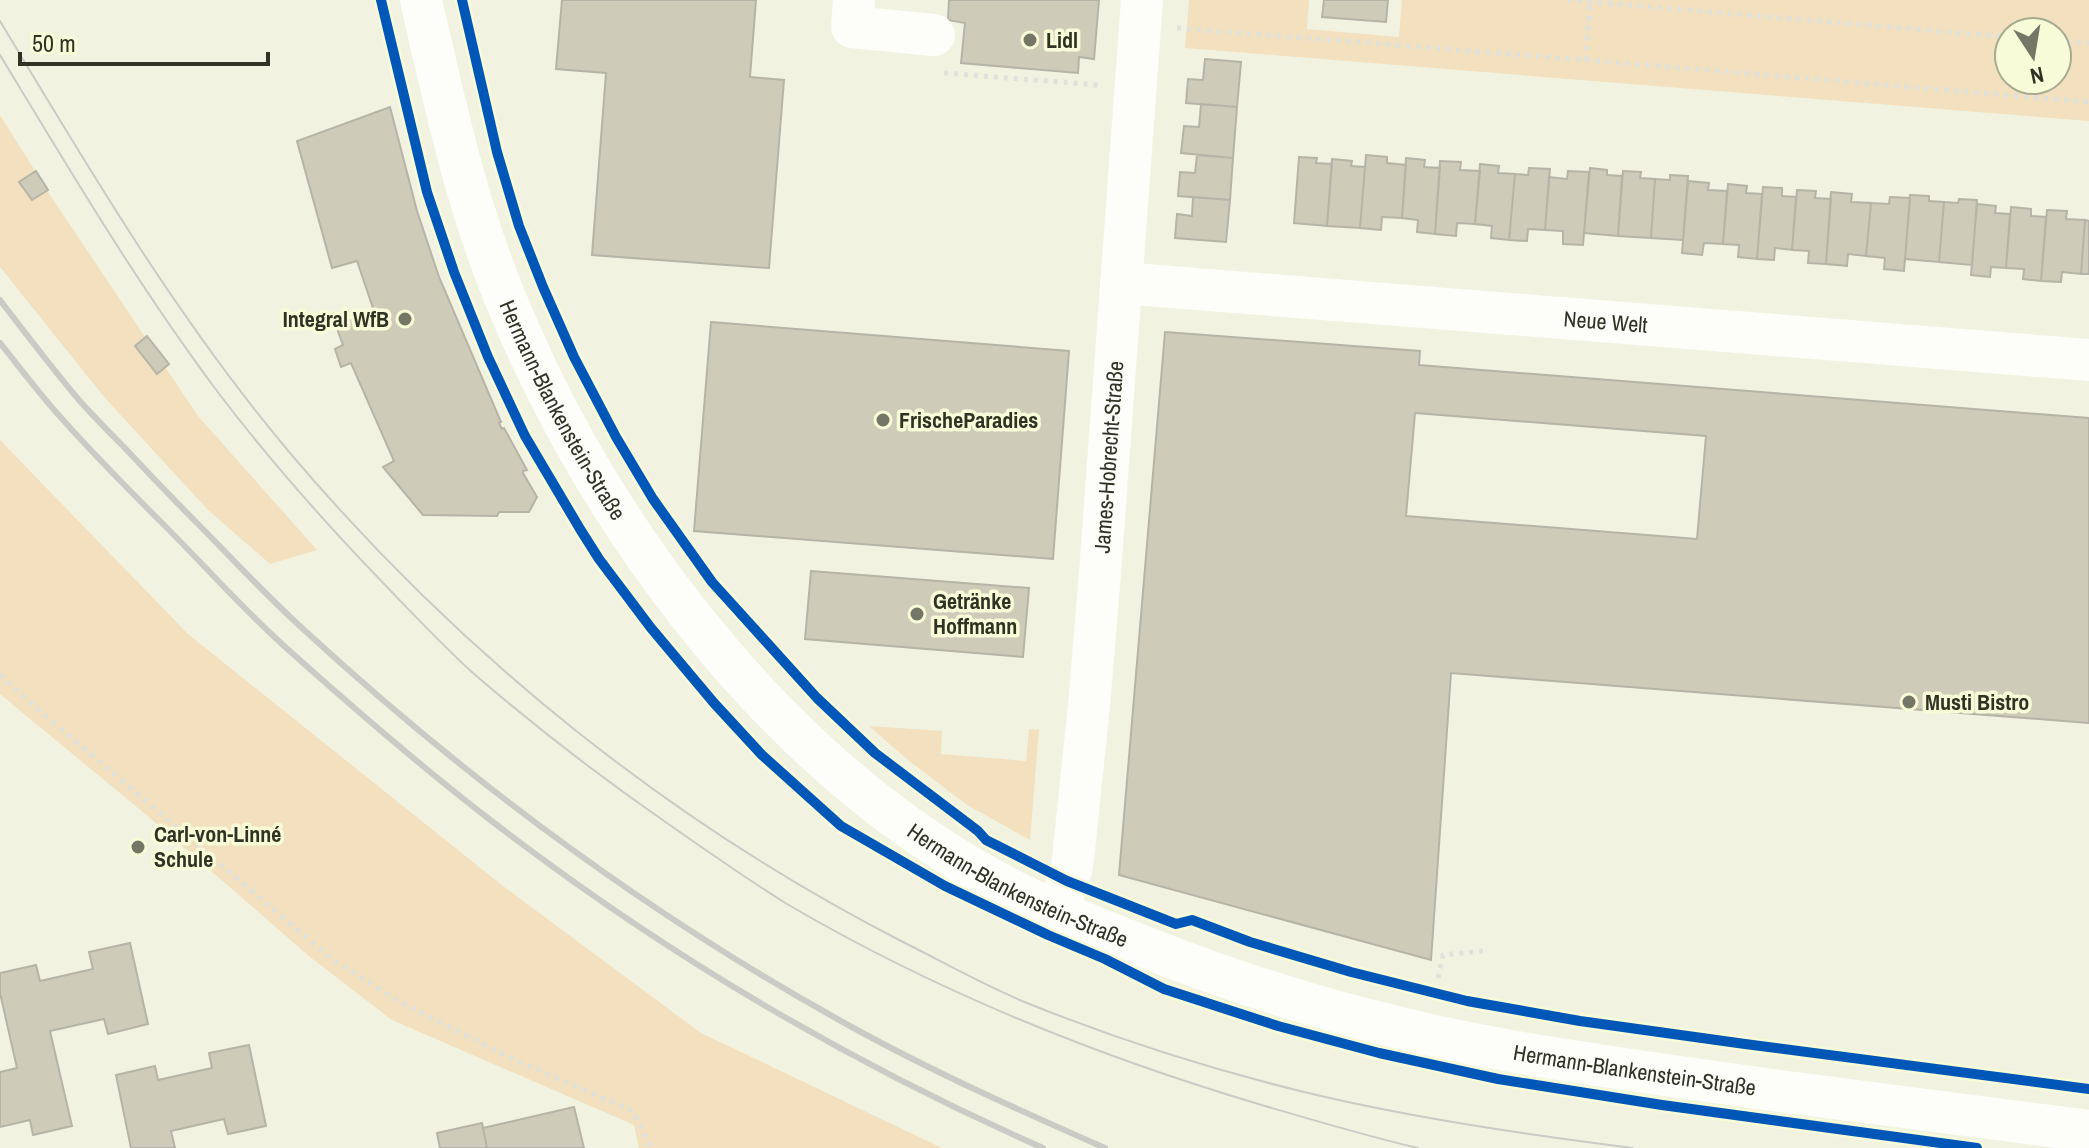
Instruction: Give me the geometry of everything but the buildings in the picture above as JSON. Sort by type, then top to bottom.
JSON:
[{"type":"street","name":"Hermann-Blankenstein-Straße","points":[[421,0],[462,167],[491,260],[542,381],[603,491],[685,611],[782,721],[880,806],[972,869],[1057,913],[1178,961],[1264,989],[1425,1033],[1512,1052],[1646,1073],[2089,1131]]},
{"type":"street","points":[[854,0],[852,27],[939,54]]},
{"type":"street","name":"James-Hobrecht-Straße","points":[[1057,913],[1072,868],[1089,706],[1142,0]]},
{"type":"street","name":"Neue Welt","points":[[1121,283],[2089,360]]},
{"type":"path","points":[[1568,0],[1993,36]]},
{"type":"path","points":[[1586,60],[1590,1]]},
{"type":"path","points":[[1174,28],[2089,102]]},
{"type":"path","points":[[939,54],[1098,85]]},
{"type":"path","points":[[0,675],[333,960],[402,1003],[517,1061],[633,1111],[651,1148]]},
{"type":"path","points":[[1438,978],[1443,955],[1483,951]]},
{"type":"shaded area","points":[[1189,0],[1309,0],[1307,29],[1399,37],[1402,0],[2089,0],[2089,121],[1185,48]]},
{"type":"shaded area","points":[[0,115],[198,416],[317,550],[270,564],[208,510],[105,398],[0,267]]},
{"type":"shaded area","points":[[0,440],[188,634],[503,886],[701,1033],[942,1148],[639,1148],[634,1125],[392,1020],[310,957],[150,818],[0,694]]},
{"type":"shaded area","points":[[869,726],[942,731],[941,754],[1026,761],[1029,729],[1039,730],[1030,840],[967,805]]},
{"type":"tram line","points":[[0,21],[101,188],[172,297],[290,453],[425,598],[574,729],[652,788],[818,896],[980,982],[1095,1029],[1304,1092],[1468,1124],[1633,1148]]},
{"type":"tram line","points":[[0,55],[104,226],[159,309],[257,442],[342,540],[440,642],[566,749],[664,821],[787,904],[960,994],[1080,1044],[1203,1087],[1418,1148]]},
{"type":"railway","points":[[0,300],[84,406],[263,591],[365,685],[496,792],[633,893],[776,984],[913,1059],[1105,1148]]},
{"type":"railway","points":[[0,343],[76,434],[253,616],[386,735],[493,822],[623,916],[758,1002],[899,1079],[1043,1148]]},
{"type":"cycle path","points":[[381,0],[427,192],[454,272],[488,357],[525,436],[599,559],[651,628],[762,755],[841,826],[945,886],[1164,989],[1278,1026],[1379,1053],[1498,1079],[1977,1148]]},
{"type":"cycle path","points":[[462,0],[497,152],[519,226],[574,357],[653,499],[712,582],[817,698],[875,753],[986,840],[1067,881],[1176,924],[1192,920],[1250,942],[1351,972],[1467,1001],[1580,1021],[2089,1089]]},
{"type":"place","name":"Lidl","points":[[1030,40]]},
{"type":"place","name":"Integral WfB","points":[[405,319]]},
{"type":"place","name":"FrischeParadies","points":[[883,420]]},
{"type":"place","name":"Getränke Hoffmann","points":[[917,614]]},
{"type":"place","name":"Musti Bistro","points":[[1909,702]]},
{"type":"place","name":"Carl-von-Linné Schule","points":[[138,847]]}]
